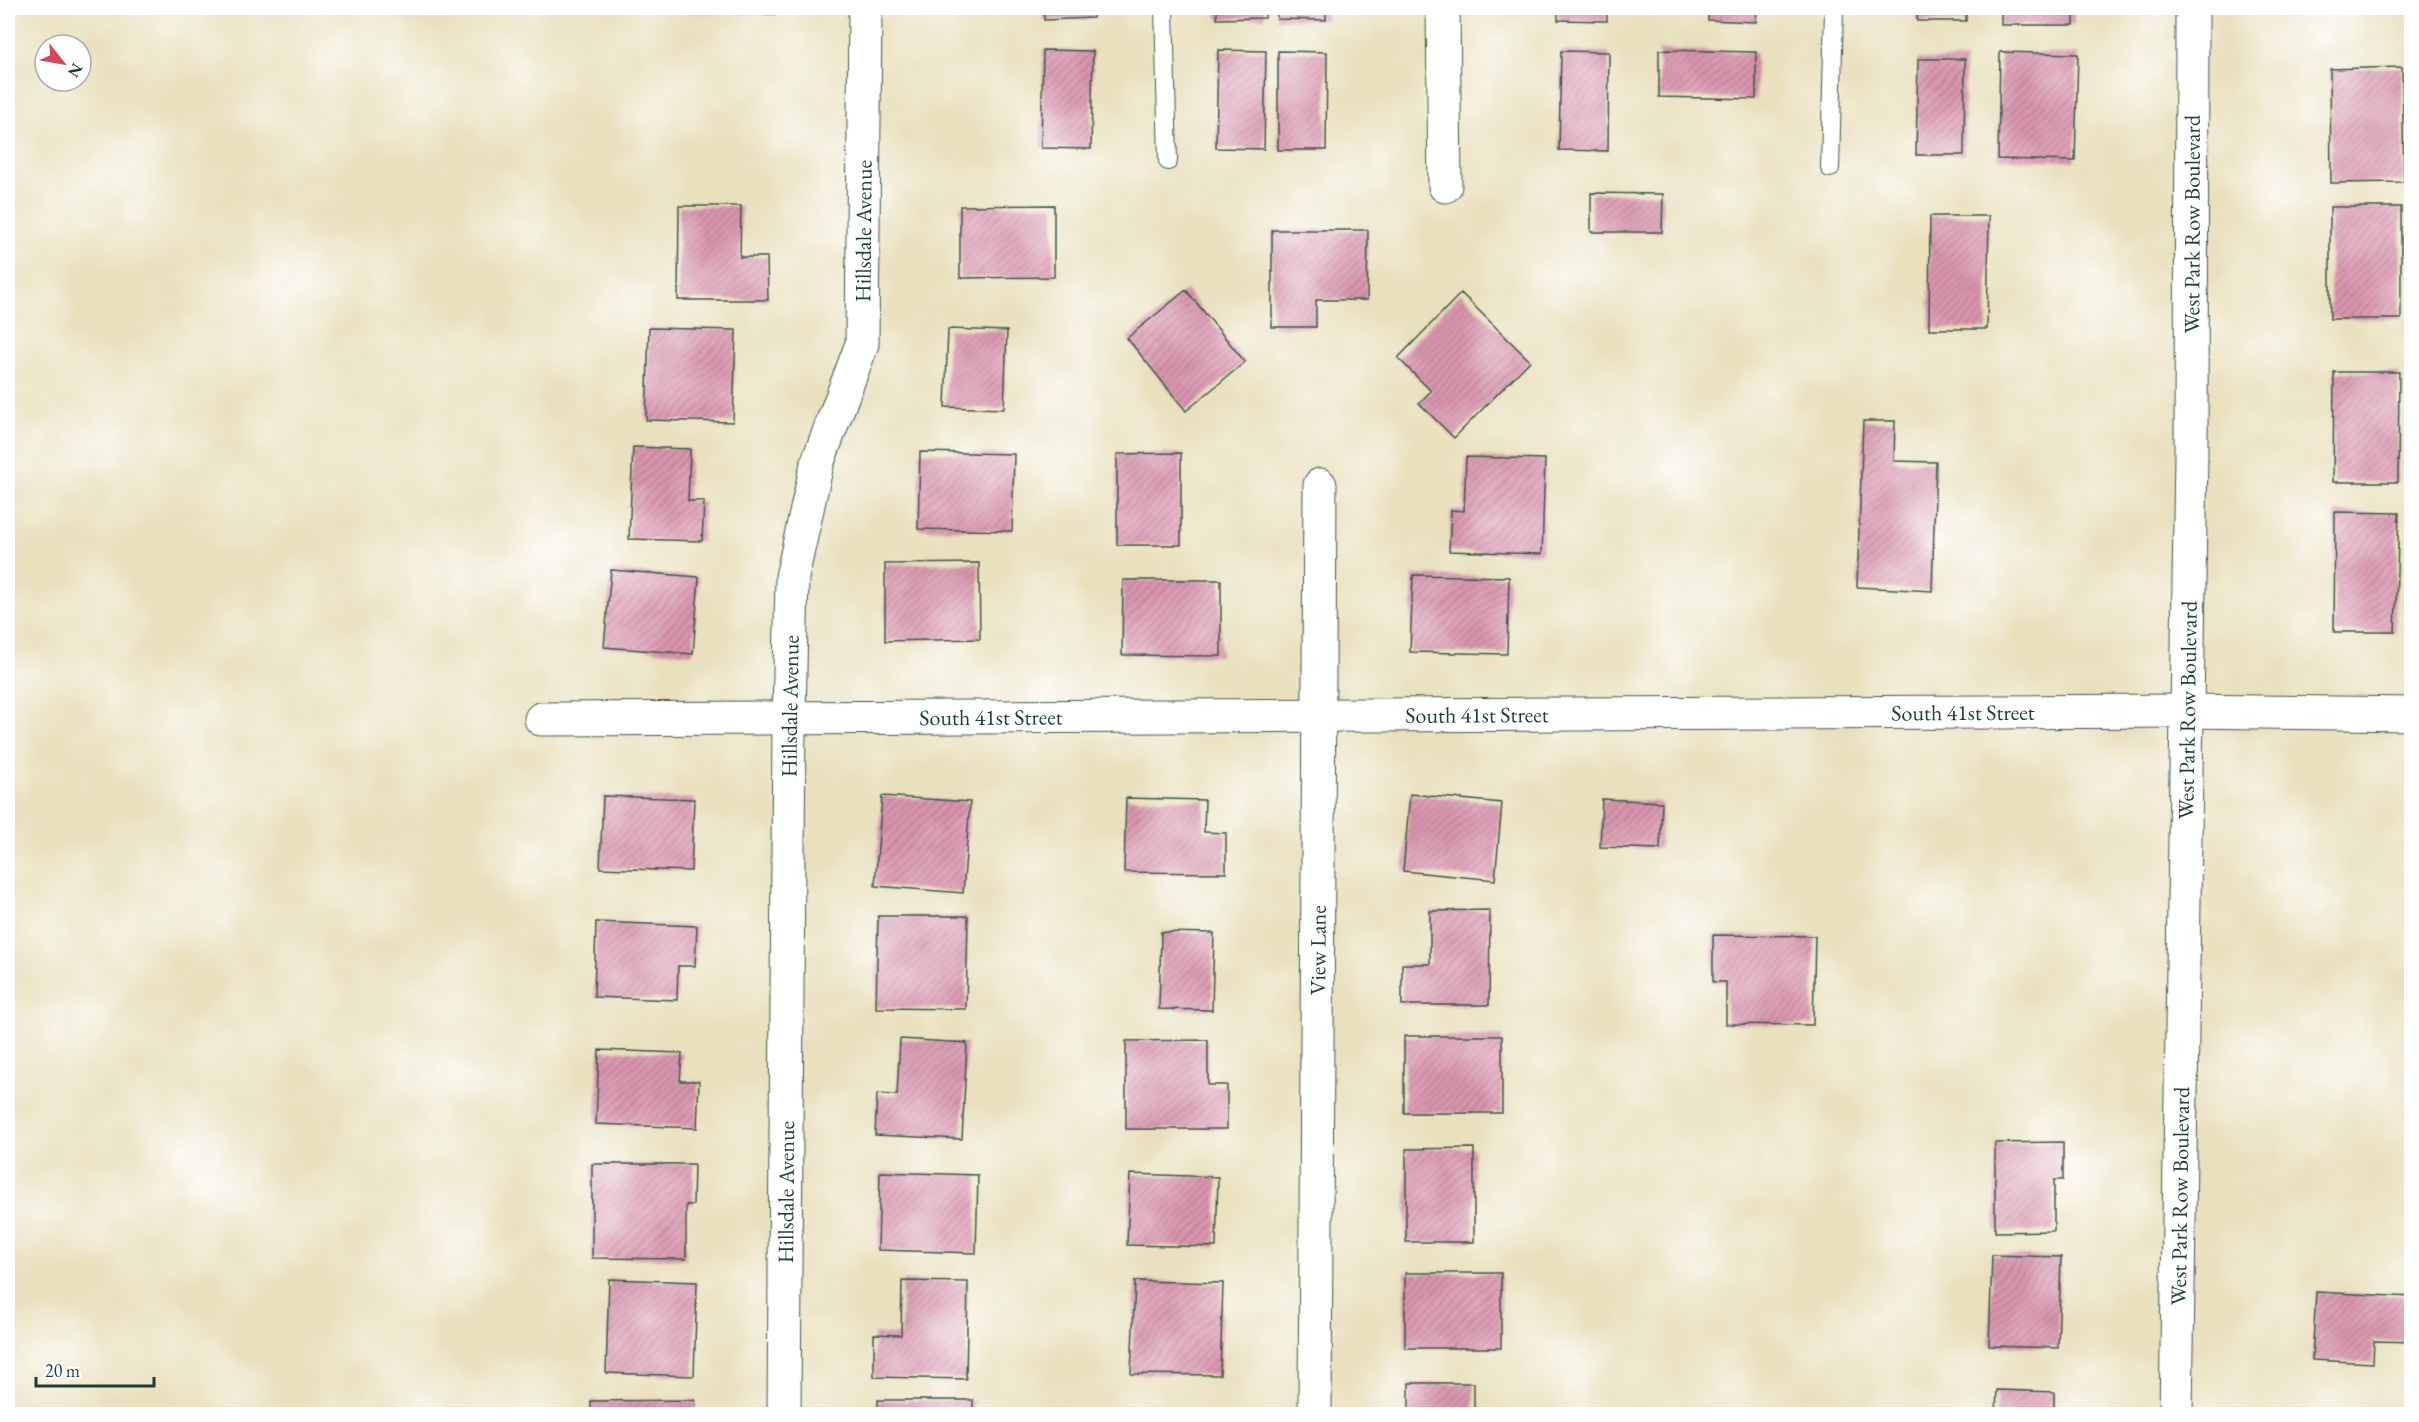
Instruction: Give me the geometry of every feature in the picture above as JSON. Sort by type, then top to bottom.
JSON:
[{"type":"street","name":"Hillsdale Avenue","points":[[784,1414],[792,577],[817,464],[861,344],[866,8]]},
{"type":"street","points":[[1443,8],[1446,186]]},
{"type":"street","name":"West Park Row Boulevard","points":[[2176,1414],[2191,454],[2192,8]]},
{"type":"street","name":"View Lane","points":[[1315,1414],[1320,485]]},
{"type":"street","name":"South 41st Street","points":[[541,719],[2188,711],[2412,714]]},
{"type":"lane","points":[[1164,8],[1168,161]]},
{"type":"lane","points":[[1830,168],[1834,8]]},
{"type":"building","points":[[668,8],[776,8],[775,14],[668,12]]},
{"type":"building","points":[[1044,8],[1093,8],[1093,18],[1044,20]]},
{"type":"building","points":[[1217,8],[1265,8],[1265,18],[1217,19]]},
{"type":"building","points":[[1277,8],[1326,8],[1326,20],[1277,19]]},
{"type":"building","points":[[1558,8],[1607,8],[1607,21],[1558,20]]},
{"type":"building","points":[[1708,8],[1757,8],[1756,22],[1708,20]]},
{"type":"building","points":[[1917,8],[1966,8],[1966,21],[1917,21]]},
{"type":"building","points":[[2001,8],[2074,8],[2074,25],[2001,25]]},
{"type":"building","points":[[1043,50],[1093,51],[1091,149],[1041,148]]},
{"type":"building","points":[[1218,50],[1266,51],[1264,149],[1216,148]]},
{"type":"building","points":[[1659,50],[1756,52],[1756,99],[1659,97]]},
{"type":"building","points":[[1278,51],[1327,52],[1326,150],[1278,150]]},
{"type":"building","points":[[1561,51],[1609,52],[1608,151],[1559,150]]},
{"type":"building","points":[[2000,52],[2078,54],[2075,161],[1998,159]]},
{"type":"building","points":[[1918,59],[1965,59],[1964,155],[1916,155]]},
{"type":"building","points":[[2402,67],[2404,182],[2331,183],[2330,69]]},
{"type":"building","points":[[1591,193],[1663,194],[1662,232],[1591,232]]},
{"type":"building","points":[[1054,205],[1054,277],[960,278],[960,206]]},
{"type":"building","points":[[679,206],[741,206],[740,257],[767,257],[768,300],[678,300]]},
{"type":"building","points":[[2330,207],[2401,207],[2401,319],[2330,319]]},
{"type":"building","points":[[1930,216],[1989,216],[1987,329],[1929,329]]},
{"type":"building","points":[[1272,230],[1368,230],[1367,300],[1316,300],[1316,327],[1272,327]]},
{"type":"building","points":[[1186,290],[1245,362],[1186,411],[1127,338]]},
{"type":"building","points":[[1461,293],[1530,361],[1454,438],[1419,403],[1431,391],[1398,358]]},
{"type":"building","points":[[649,328],[736,330],[733,422],[646,420]]},
{"type":"building","points":[[948,329],[1007,331],[1004,409],[945,407]]},
{"type":"building","points":[[2334,372],[2399,372],[2398,482],[2333,482]]},
{"type":"building","points":[[1863,421],[1895,421],[1894,461],[1936,462],[1932,591],[1857,587]]},
{"type":"building","points":[[633,447],[690,449],[688,501],[704,501],[702,541],[629,539]]},
{"type":"building","points":[[920,452],[1014,454],[1012,531],[918,529]]},
{"type":"building","points":[[1181,453],[1181,545],[1117,545],[1117,454]]},
{"type":"building","points":[[1466,457],[1545,459],[1542,554],[1449,551],[1451,510],[1464,511]]},
{"type":"building","points":[[2335,512],[2399,513],[2395,632],[2334,632]]},
{"type":"building","points":[[979,563],[980,639],[885,641],[885,564]]},
{"type":"building","points":[[611,570],[699,577],[693,654],[604,647]]},
{"type":"building","points":[[1413,575],[1509,577],[1507,654],[1410,652]]},
{"type":"building","points":[[1123,580],[1221,580],[1221,656],[1122,655]]},
{"type":"building","points":[[1410,794],[1502,803],[1495,880],[1403,871]]},
{"type":"building","points":[[603,796],[694,799],[691,871],[600,868]]},
{"type":"building","points":[[882,796],[970,802],[963,893],[875,886]]},
{"type":"building","points":[[1126,798],[1205,800],[1204,832],[1226,833],[1226,873],[1124,872]]},
{"type":"building","points":[[1602,799],[1662,802],[1660,849],[1600,847]]},
{"type":"building","points":[[1490,910],[1489,1005],[1402,1005],[1402,964],[1430,964],[1430,911]]},
{"type":"building","points":[[878,916],[968,916],[966,1009],[876,1008]]},
{"type":"building","points":[[596,922],[697,926],[695,966],[678,966],[677,1000],[594,997]]},
{"type":"building","points":[[1161,932],[1214,933],[1212,1010],[1159,1009]]},
{"type":"building","points":[[1713,935],[1815,936],[1813,1025],[1726,1024],[1726,982],[1713,982]]},
{"type":"building","points":[[1404,1036],[1502,1036],[1502,1113],[1404,1113]]},
{"type":"building","points":[[900,1039],[967,1043],[962,1139],[875,1135],[877,1094],[897,1095]]},
{"type":"building","points":[[1208,1040],[1208,1085],[1227,1085],[1227,1129],[1126,1129],[1126,1041]]},
{"type":"building","points":[[599,1050],[682,1053],[680,1081],[699,1081],[697,1128],[596,1124]]},
{"type":"building","points":[[2063,1142],[2063,1180],[2054,1180],[2054,1231],[1995,1232],[1995,1143]]},
{"type":"building","points":[[1474,1148],[1474,1242],[1406,1242],[1406,1149]]},
{"type":"building","points":[[592,1164],[694,1164],[693,1205],[686,1205],[686,1259],[592,1258]]},
{"type":"building","points":[[880,1172],[978,1175],[976,1253],[878,1250]]},
{"type":"building","points":[[1130,1174],[1218,1177],[1216,1247],[1127,1245]]},
{"type":"building","points":[[1992,1255],[2061,1257],[2058,1348],[1989,1346]]},
{"type":"building","points":[[1405,1273],[1501,1273],[1501,1348],[1405,1348]]},
{"type":"building","points":[[609,1279],[697,1282],[694,1376],[606,1373]]},
{"type":"building","points":[[902,1281],[968,1282],[966,1379],[874,1377],[874,1334],[901,1335]]},
{"type":"building","points":[[1135,1281],[1223,1283],[1220,1375],[1131,1374]]},
{"type":"building","points":[[2316,1292],[2412,1297],[2412,1342],[2374,1341],[2373,1363],[2312,1360]]},
{"type":"building","points":[[1409,1383],[1474,1383],[1474,1414],[1409,1414]]},
{"type":"building","points":[[1997,1390],[2054,1392],[2054,1414],[1996,1414]]},
{"type":"building","points":[[695,1400],[696,1414],[591,1414],[591,1401]]},
{"type":"building","points":[[878,1400],[973,1400],[973,1414],[878,1414]]},
{"type":"building","points":[[1125,1409],[1206,1412],[1206,1414],[1125,1414]]}]
